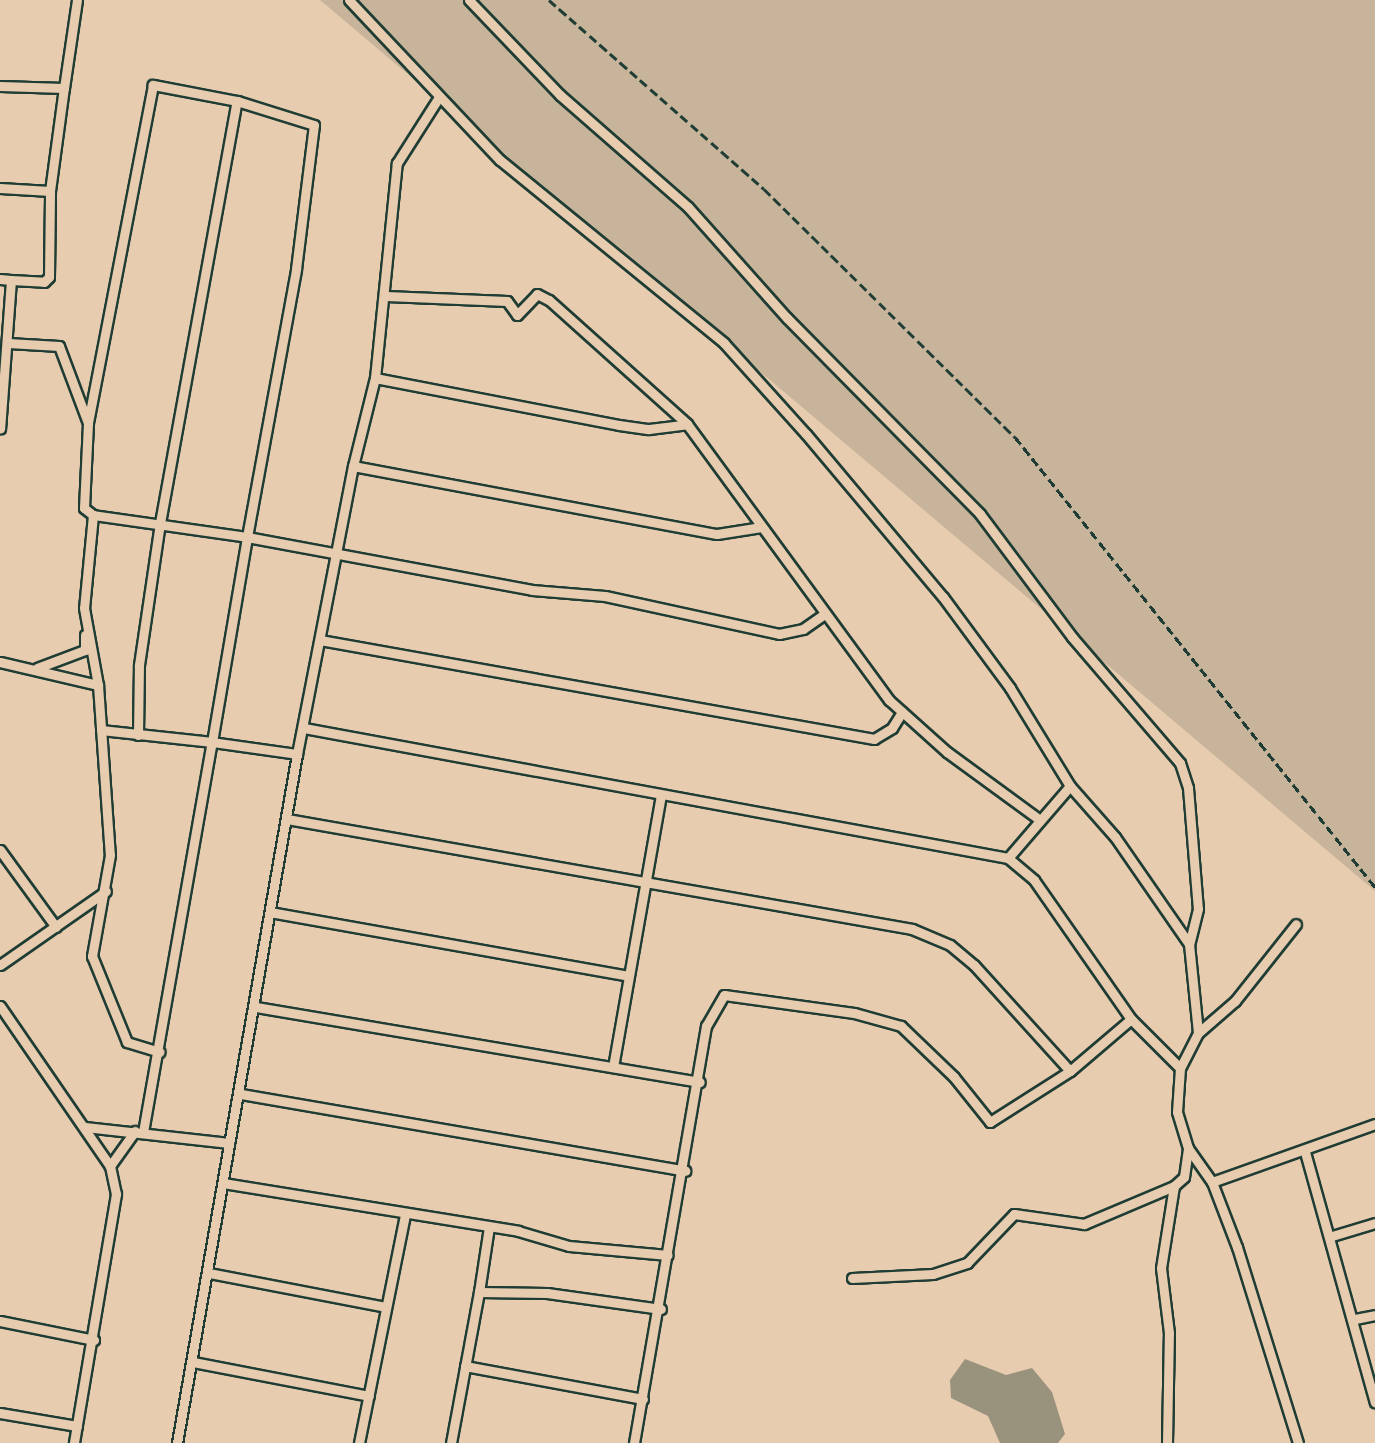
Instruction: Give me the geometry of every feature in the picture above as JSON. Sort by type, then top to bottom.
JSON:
[{"type":"street","points":[[0,279],[44,282],[49,277],[50,191],[77,0]]},
{"type":"street","points":[[349,0],[500,160],[739,359],[942,597],[1010,688],[1070,786],[1115,837],[1189,944]]},
{"type":"street","points":[[469,0],[544,79],[688,207],[787,318],[980,514],[1072,637],[1180,763],[1188,788],[1198,909],[1189,944],[1198,1033]]},
{"type":"street","points":[[0,86],[64,88]]},
{"type":"street","points":[[36,668],[85,650],[84,608],[93,515],[81,496],[88,423],[107,348],[114,278],[151,86],[237,101],[314,125],[300,248],[247,537],[159,1052],[139,1132],[110,1166]]},
{"type":"street","points":[[177,1443],[209,1273],[229,1143],[241,1094],[297,754],[304,728],[352,466],[375,378],[387,296],[397,163],[439,97]]},
{"type":"street","points":[[138,735],[139,665],[160,523],[237,101]]},
{"type":"street","points":[[0,188],[50,191]]},
{"type":"street","points":[[0,429],[11,280]]},
{"type":"street","points":[[387,296],[507,301],[517,315],[540,294],[687,424],[823,615],[902,712],[1040,820]]},
{"type":"street","points":[[8,343],[59,346],[88,423]]},
{"type":"street","points":[[375,378],[619,425],[649,429],[687,424]]},
{"type":"street","points":[[352,466],[717,534],[761,527]]},
{"type":"street","points":[[93,515],[247,537],[532,590],[605,596],[779,634],[803,629],[823,615]]},
{"type":"street","points":[[84,608],[98,686],[110,855],[106,891],[92,956],[109,1005],[127,1042],[159,1052]]},
{"type":"street","points":[[320,640],[874,739],[892,728],[902,712]]},
{"type":"street","points":[[0,662],[36,668],[98,686]]},
{"type":"street","points":[[304,728],[1008,858],[1034,880],[1131,1018],[1180,1068]]},
{"type":"street","points":[[101,730],[297,754]]},
{"type":"street","points":[[1008,858],[1070,786]]},
{"type":"street","points":[[613,1067],[644,880],[661,795]]},
{"type":"street","points":[[287,819],[644,880],[912,929],[950,945],[1002,993],[1070,1071]]},
{"type":"street","points":[[0,850],[56,927]]},
{"type":"street","points":[[0,965],[85,908],[106,891]]},
{"type":"street","points":[[85,908],[100,920]]},
{"type":"street","points":[[270,912],[628,976]]},
{"type":"street","points":[[1296,924],[1235,1001],[1198,1033],[1180,1068],[1177,1112],[1188,1148],[1212,1182],[1298,1443]]},
{"type":"street","points":[[634,1443],[661,1309],[668,1255],[685,1171],[700,1082],[706,1026],[723,995],[854,1012],[901,1026],[954,1077],[990,1122],[1070,1071],[1131,1018]]},
{"type":"street","points":[[0,1006],[85,1126],[110,1166],[116,1194],[94,1340],[74,1443]]},
{"type":"street","points":[[256,1007],[700,1082]]},
{"type":"street","points":[[241,1094],[685,1171]]},
{"type":"street","points":[[1212,1182],[1305,1152],[1375,1124]]},
{"type":"street","points":[[85,1126],[229,1143]]},
{"type":"street","points":[[852,1278],[933,1274],[976,1257],[1014,1214],[1084,1224],[1174,1186],[1184,1177],[1188,1148]]},
{"type":"street","points":[[1305,1152],[1332,1236],[1375,1402]]},
{"type":"street","points":[[223,1182],[405,1215],[489,1227],[569,1246],[668,1255]]},
{"type":"street","points":[[1167,1443],[1169,1334],[1161,1268],[1174,1186]]},
{"type":"street","points":[[359,1443],[405,1215]]},
{"type":"street","points":[[1332,1236],[1375,1223]]},
{"type":"street","points":[[451,1443],[489,1227]]},
{"type":"street","points":[[209,1273],[385,1307]]},
{"type":"street","points":[[479,1292],[547,1293],[661,1309]]},
{"type":"street","points":[[1355,1319],[1375,1315]]},
{"type":"street","points":[[0,1321],[94,1340]]},
{"type":"street","points":[[193,1362],[369,1396]]},
{"type":"street","points":[[465,1366],[643,1399]]},
{"type":"street","points":[[0,1413],[77,1426]]},
{"type":"shaded area","points":[[320,0],[1375,0],[1375,891]]},
{"type":"shaded area","points":[[965,1359],[1006,1375],[1032,1368],[1052,1392],[1065,1434],[1058,1443],[1000,1443],[988,1416],[951,1398],[950,1380]]},
{"type":"railway","points":[[549,0],[764,189],[1015,437],[1375,887]]}]
